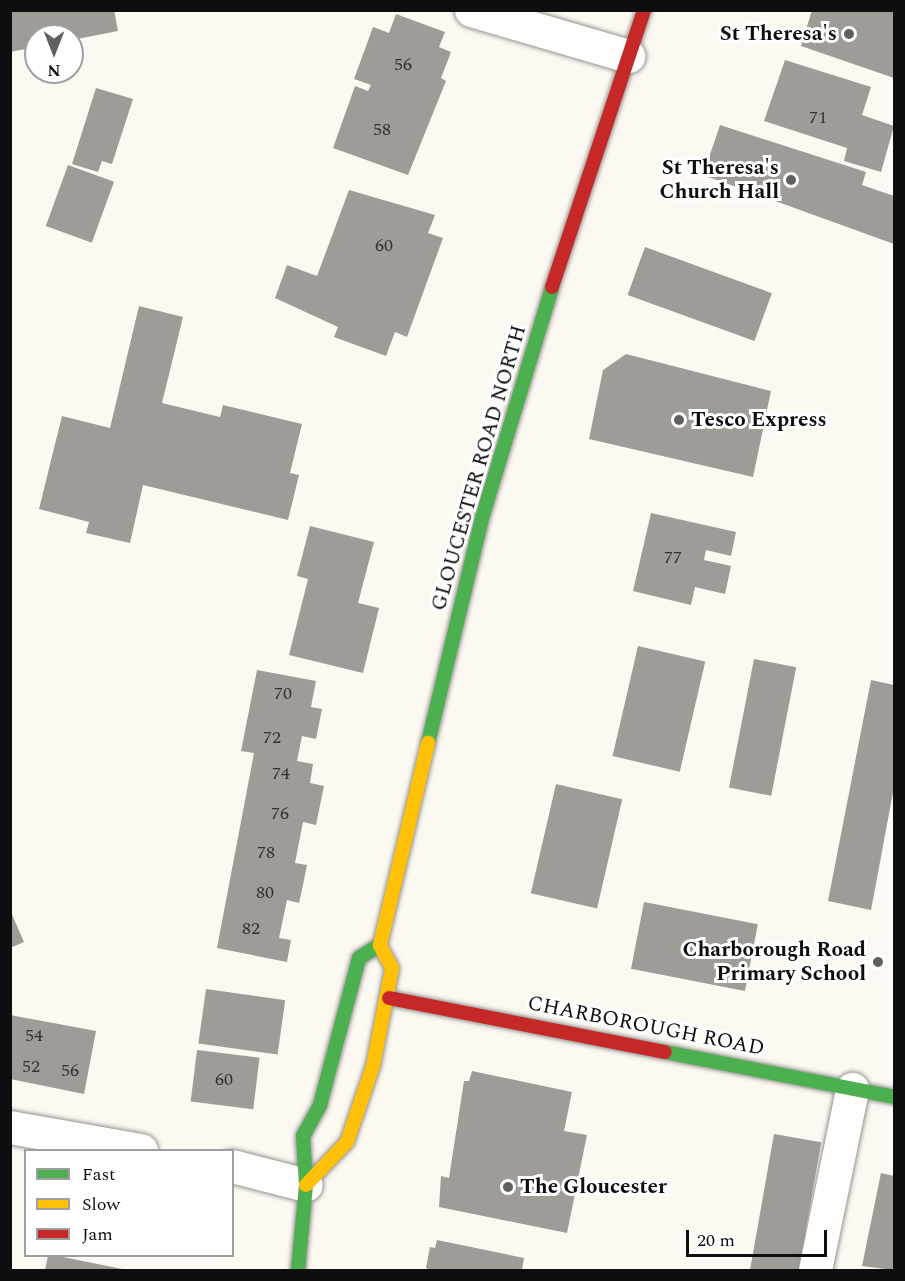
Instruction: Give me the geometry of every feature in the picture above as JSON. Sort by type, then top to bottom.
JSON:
[{"type":"main road","name":"GLOUCESTER ROAD NORTH","points":[[380,945],[482,518],[644,10]]},
{"type":"main road","points":[[298,1270],[306,1185],[303,1136],[320,1105],[359,958],[380,945],[392,968],[389,998],[347,1142],[306,1185]]},
{"type":"main road","name":"CHARBOROUGH ROAD","points":[[389,998],[894,1097]]},
{"type":"street","points":[[471,10],[557,38],[628,56]]},
{"type":"street","points":[[815,1270],[852,1089]]},
{"type":"street","points":[[10,1127],[135,1149]]},
{"type":"street","points":[[234,1167],[306,1185]]},
{"type":"building","points":[[10,10],[114,10],[118,31],[84,38],[84,24],[24,24],[24,49],[10,52]]},
{"type":"building","name":"St Theresa's","points":[[812,10],[894,10],[894,78],[801,46]]},
{"type":"building","points":[[396,14],[445,32],[439,47],[451,52],[441,78],[446,81],[408,175],[333,148],[355,86],[368,91],[371,85],[354,79],[373,27],[389,33]]},
{"type":"building","points":[[785,60],[871,87],[862,115],[894,126],[881,172],[844,161],[847,148],[764,121]]},
{"type":"building","points":[[96,88],[133,99],[112,164],[102,161],[98,172],[72,164]]},
{"type":"building","name":"St Theresa's Church Hall","points":[[720,125],[866,172],[862,185],[894,196],[894,244],[703,175]]},
{"type":"building","points":[[68,165],[114,182],[92,243],[46,226]]},
{"type":"building","points":[[349,190],[435,215],[428,233],[443,238],[407,337],[395,332],[386,356],[334,337],[338,327],[275,298],[287,265],[317,276]]},
{"type":"building","points":[[645,247],[772,293],[754,341],[628,295]]},
{"type":"building","points":[[139,306],[183,317],[162,403],[220,417],[223,405],[302,424],[290,473],[299,475],[288,520],[143,485],[130,543],[86,533],[89,522],[39,509],[62,416],[110,428]]},
{"type":"building","name":"Tesco Express","points":[[626,354],[771,391],[753,477],[589,439],[603,370]]},
{"type":"building","points":[[651,513],[736,532],[731,556],[706,550],[704,560],[731,566],[725,594],[695,587],[691,605],[633,591]]},
{"type":"building","points":[[310,526],[374,542],[358,603],[379,608],[363,673],[289,655],[308,579],[297,576]]},
{"type":"building","points":[[638,646],[705,662],[680,772],[613,756]]},
{"type":"building","points":[[754,659],[796,667],[771,796],[729,788]]},
{"type":"building","points":[[257,670],[316,681],[311,707],[322,709],[316,739],[302,736],[297,761],[313,764],[310,783],[324,786],[316,825],[303,822],[295,863],[307,865],[303,885],[299,903],[287,900],[279,938],[291,940],[287,962],[217,948],[254,753],[241,751]]},
{"type":"building","points":[[871,680],[894,685],[894,787],[871,910],[828,901]]},
{"type":"building","points":[[556,784],[622,799],[597,908],[531,893]]},
{"type":"building","points":[[644,902],[758,924],[745,991],[631,969]]},
{"type":"building","points":[[10,910],[24,942],[10,948]]},
{"type":"building","points":[[206,989],[285,1000],[278,1055],[198,1043]]},
{"type":"building","points":[[10,1015],[96,1031],[84,1094],[10,1079]]},
{"type":"building","points":[[197,1050],[260,1058],[253,1109],[191,1102]]},
{"type":"building","points":[[472,1071],[572,1092],[564,1131],[587,1135],[567,1233],[439,1207],[441,1176],[449,1178],[464,1081],[469,1081]]},
{"type":"building","points":[[774,1134],[821,1142],[799,1270],[750,1270]]},
{"type":"building","points":[[881,1173],[894,1176],[893,1270],[862,1266]]},
{"type":"building","points":[[437,1240],[524,1258],[522,1270],[431,1270],[426,1268],[430,1247],[435,1248]]},
{"type":"building","points":[[48,1257],[63,1257],[127,1270],[45,1270]]},
{"type":"traffic: fast","points":[[428,743],[482,518],[552,287]]},
{"type":"traffic: fast","points":[[298,1270],[306,1185],[303,1136],[320,1105],[359,958],[380,945]]},
{"type":"traffic: fast","points":[[665,1052],[894,1097]]},
{"type":"traffic: slow","points":[[306,1185],[347,1142],[373,1066],[392,968],[380,945],[428,743]]},
{"type":"traffic: jam","points":[[552,287],[644,10]]},
{"type":"traffic: jam","points":[[389,998],[665,1052]]},
{"type":"place","name":"St Theresa's","points":[[849,34]]},
{"type":"place","name":"St Theresa's Church Hall","points":[[791,180]]},
{"type":"place","name":"Tesco Express","points":[[679,420]]},
{"type":"place","name":"Charborough Road Primary School","points":[[878,962]]},
{"type":"place","name":"The Gloucester","points":[[508,1187]]}]
